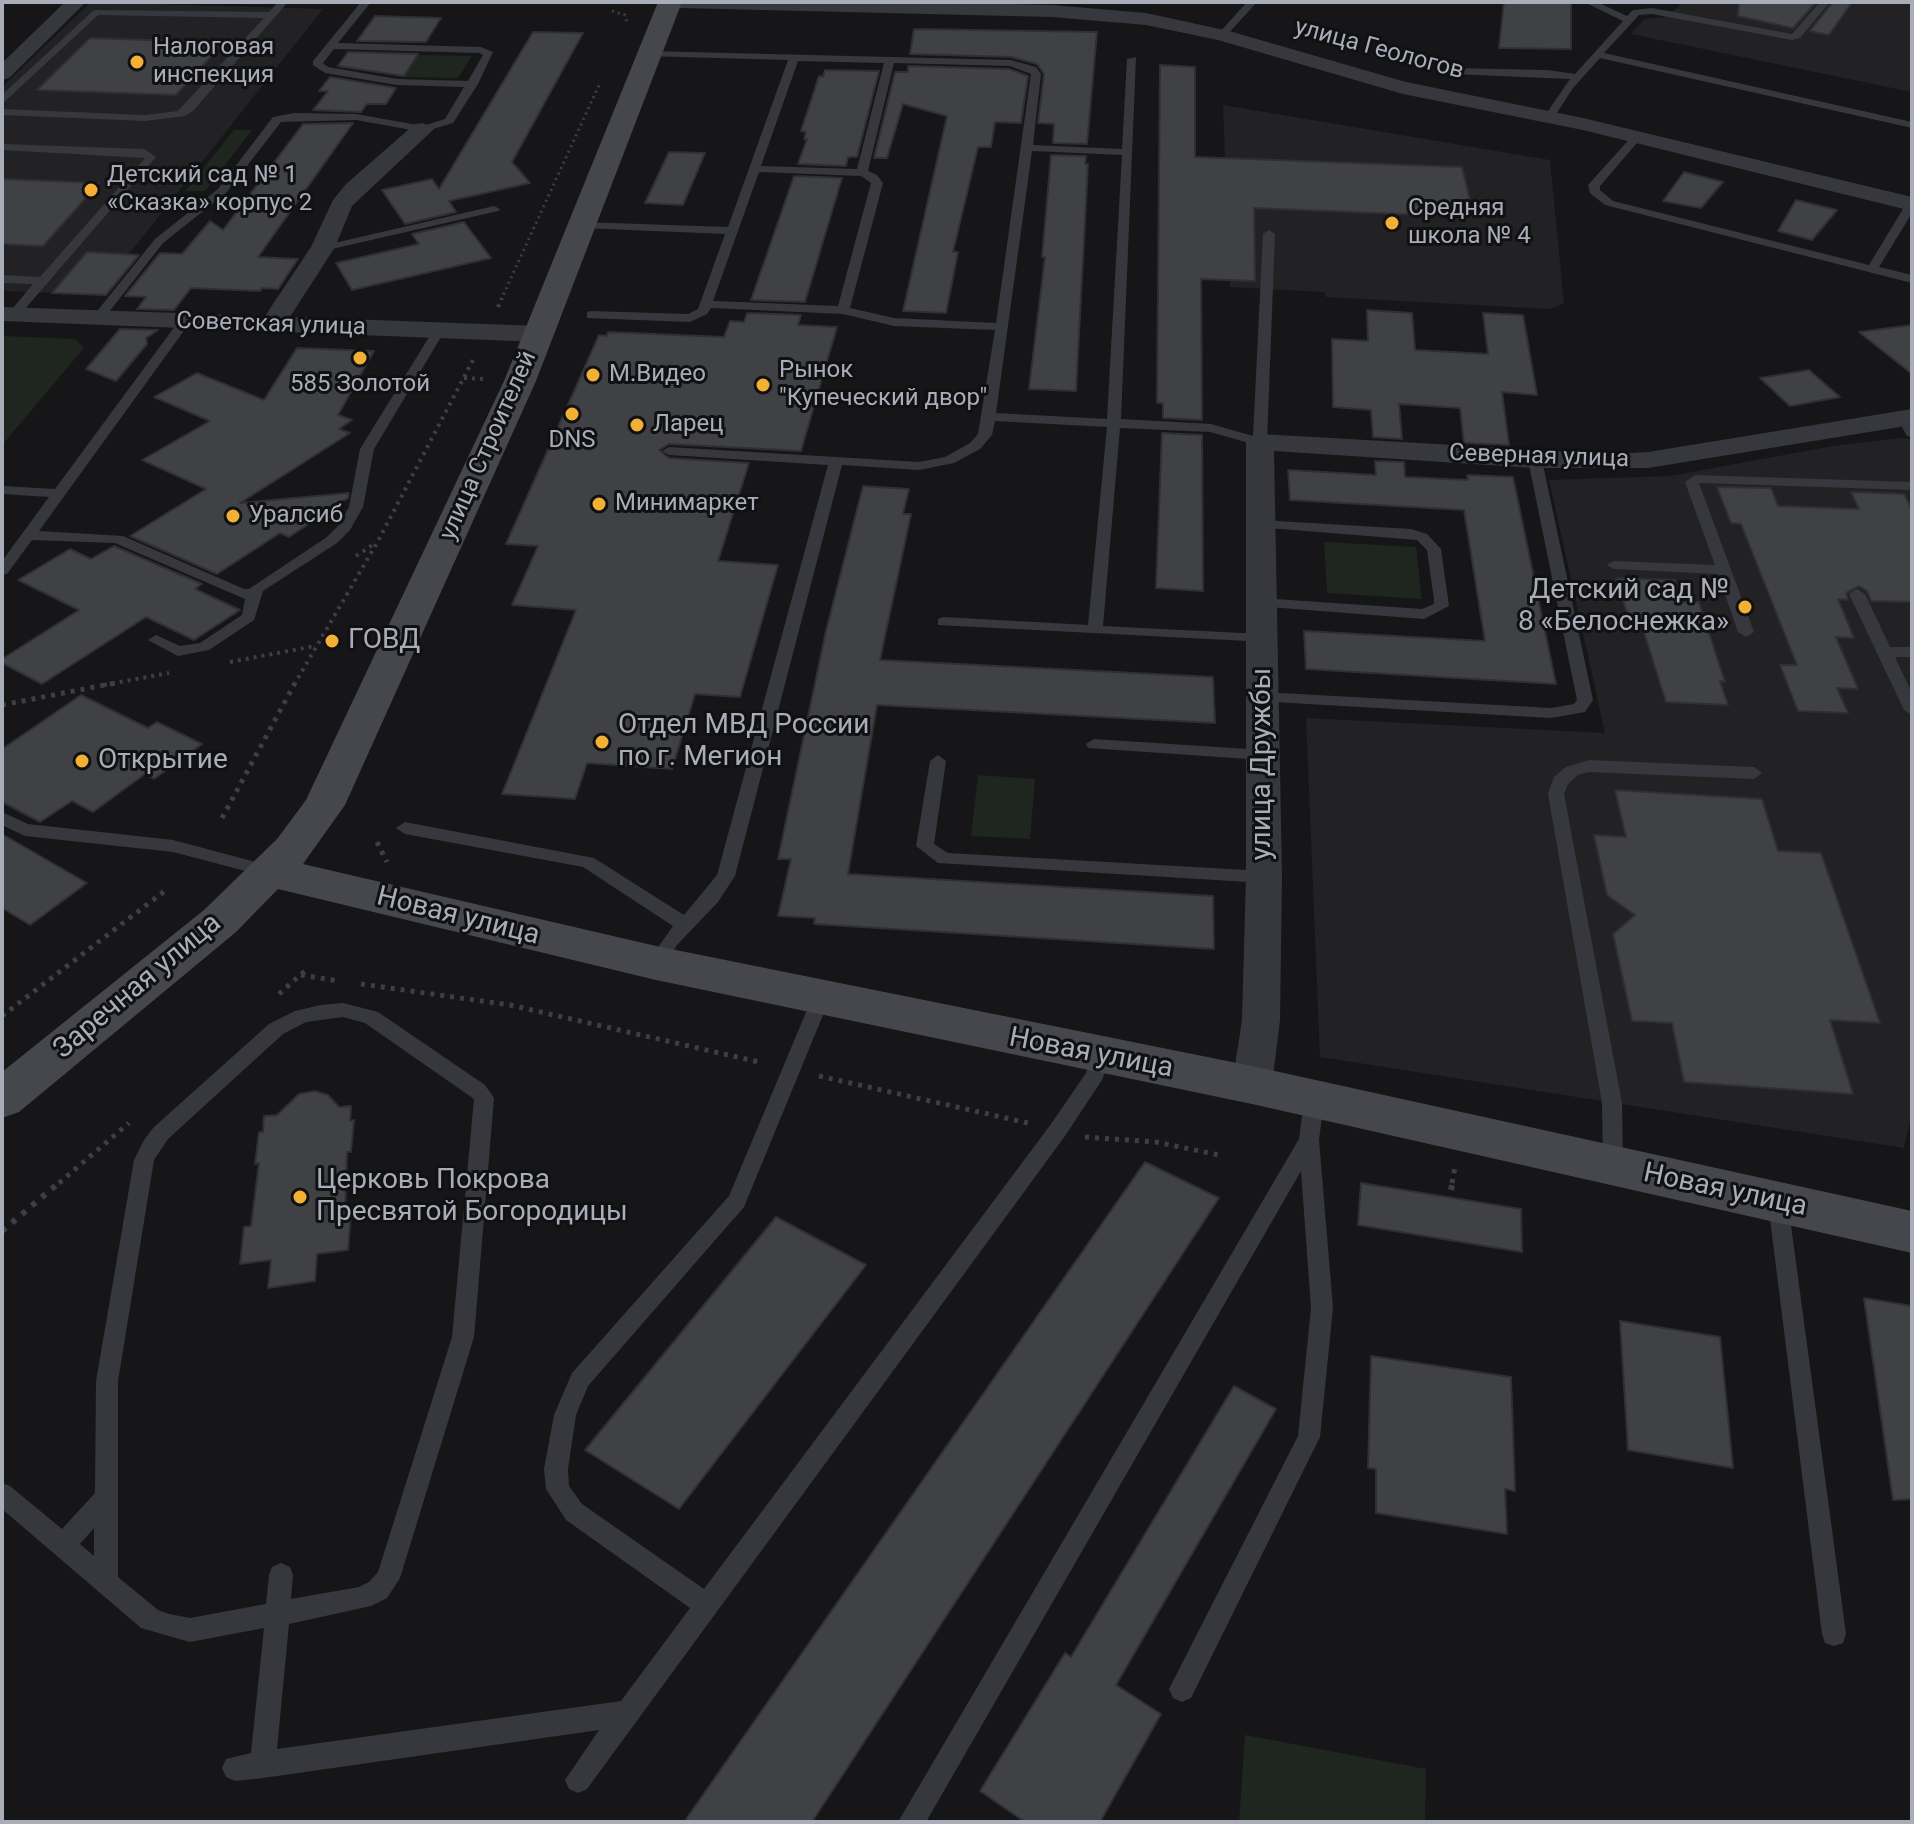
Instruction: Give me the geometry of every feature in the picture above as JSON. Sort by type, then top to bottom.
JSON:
[{"type":"main road","name":"улица Строителей","points":[[272,872],[306,832],[340,774],[540,334],[670,2]]},
{"type":"main road","name":"Новая улица","points":[[272,872],[656,963],[1252,1085],[1312,1120],[1613,1166],[1912,1232]]},
{"type":"main road","name":"Заречная улица","points":[[2,1099],[211,929],[272,872]]},
{"type":"street","points":[[2,74],[76,2]]},
{"type":"street","name":"улица Геологов","points":[[680,2],[1086,12],[1146,19],[1222,35],[1403,88],[1637,137],[1912,204]]},
{"type":"street","points":[[272,325],[323,247],[341,205],[354,189],[423,129]]},
{"type":"street","name":"Советская улица","points":[[8,314],[540,334]]},
{"type":"street","name":"Северная улица","points":[[1260,442],[1578,463],[1648,460],[1909,423]]},
{"type":"street","name":"улица Дружбы","points":[[1252,1085],[1261,1020],[1264,877],[1260,442]]},
{"type":"lane","points":[[2,112],[145,118],[181,114],[189,109],[283,2]]},
{"type":"lane","points":[[366,2],[317,63],[325,70],[397,82],[473,84]]},
{"type":"lane","points":[[1222,35],[1252,2]]},
{"type":"lane","points":[[1589,2],[1629,20]]},
{"type":"lane","points":[[1549,117],[1577,77],[1636,12],[1652,11],[1792,37],[1797,36],[1825,2]]},
{"type":"lane","points":[[2,101],[97,12],[271,15]]},
{"type":"lane","points":[[98,318],[159,241],[222,191],[277,119],[294,116],[356,117],[423,129],[449,121],[490,57],[487,52],[331,46]]},
{"type":"lane","points":[[649,54],[1011,63],[1032,69],[1036,74],[989,417],[985,435],[975,446],[949,460],[919,466],[669,451]]},
{"type":"lane","points":[[1599,55],[1912,125]]},
{"type":"lane","points":[[591,315],[690,318],[703,311],[794,58]]},
{"type":"lane","points":[[1095,629],[1114,423],[1132,59]]},
{"type":"lane","points":[[862,173],[890,60]]},
{"type":"lane","points":[[1452,71],[1547,73],[1577,77]]},
{"type":"lane","points":[[1637,137],[1594,185],[1594,191],[1609,203],[1912,279]]},
{"type":"lane","points":[[2,147],[144,152],[151,157],[43,281],[8,314]]},
{"type":"lane","points":[[1027,148],[1127,152]]},
{"type":"lane","points":[[756,169],[862,173],[873,177],[877,183],[843,310]]},
{"type":"lane","points":[[1872,269],[1912,204]]},
{"type":"lane","points":[[323,247],[494,209]]},
{"type":"lane","points":[[582,225],[733,231]]},
{"type":"lane","points":[[989,417],[1211,428],[1260,442],[1269,234]]},
{"type":"lane","points":[[2,279],[43,281]]},
{"type":"lane","points":[[706,304],[843,310],[894,322],[1003,327]]},
{"type":"lane","points":[[2,571],[185,321]]},
{"type":"lane","points":[[29,535],[118,539],[242,594],[253,594],[345,527],[356,507],[367,449],[438,332]]},
{"type":"lane","points":[[1262,697],[1551,713],[1579,708],[1585,700],[1535,460]]},
{"type":"lane","points":[[656,963],[671,940],[712,897],[726,876],[836,461]]},
{"type":"lane","points":[[1746,632],[1692,482],[1695,479],[1912,486]]},
{"type":"lane","points":[[2,490],[59,493]]},
{"type":"lane","points":[[1261,524],[1411,533],[1422,537],[1434,549],[1442,599],[1441,606],[1424,614],[1261,603]]},
{"type":"lane","points":[[1614,565],[1723,570]]},
{"type":"lane","points":[[156,640],[178,651],[204,647],[249,617],[253,594]]},
{"type":"lane","points":[[1857,594],[1912,710]]},
{"type":"lane","points":[[943,622],[1262,639]]},
{"type":"lane","points":[[1885,652],[1912,652]]},
{"type":"lane","points":[[1094,744],[1263,755]]},
{"type":"lane","points":[[938,761],[925,846],[944,859],[1264,877]]},
{"type":"lane","points":[[1613,1166],[1612,1103],[1556,794],[1560,781],[1572,771],[1589,766],[1754,773]]},
{"type":"lane","points":[[2,818],[25,830],[173,846],[272,872]]},
{"type":"lane","points":[[405,828],[588,862],[685,925]]},
{"type":"lane","points":[[707,1605],[574,1512],[558,1489],[556,1469],[565,1415],[580,1380],[737,1201],[821,998]]},
{"type":"lane","points":[[2,1494],[150,1619],[190,1630],[362,1598],[378,1590],[388,1578],[463,1337],[484,1098],[478,1090],[371,1017],[343,1010],[321,1012],[302,1016],[276,1029],[151,1146],[144,1160],[107,1381],[106,1581]]},
{"type":"lane","points":[[578,1780],[1058,1130],[1095,1075],[1101,1056]]},
{"type":"lane","points":[[1182,1689],[1309,1437],[1322,1308],[1312,1120]]},
{"type":"lane","points":[[911,1822],[1312,1120]]},
{"type":"lane","points":[[1778,1203],[1834,1634]]},
{"type":"lane","points":[[64,1544],[106,1498]]},
{"type":"lane","points":[[263,1765],[281,1575]]},
{"type":"lane","points":[[235,1768],[628,1713]]},
{"type":"path","points":[[612,11],[625,15],[627,25]]},
{"type":"path","points":[[222,818],[315,646],[378,541],[486,333],[601,81]]},
{"type":"path","points":[[229,662],[315,646]]},
{"type":"path","points":[[2,705],[171,673]]},
{"type":"path","points":[[377,842],[392,870]]},
{"type":"path","points":[[2,1016],[166,890]]},
{"type":"path","points":[[301,975],[306,970]]},
{"type":"shaded area","points":[[91,2],[323,9],[129,254],[87,252],[52,293],[2,291],[2,87]]},
{"type":"shaded area","points":[[1671,2],[1912,2],[1912,92],[1631,34],[1644,19],[1665,17],[1681,5]]},
{"type":"shaded area","points":[[418,55],[472,56],[458,78],[403,77]]},
{"type":"shaded area","name":"Средняя школа № 4","points":[[1223,105],[1550,160],[1564,303],[1550,309],[1326,297],[1324,292],[1230,287]]},
{"type":"shaded area","points":[[234,130],[252,130],[205,191],[185,191]]},
{"type":"shaded area","points":[[2,336],[75,339],[84,348],[2,445]]},
{"type":"shaded area","points":[[1912,439],[1912,1112],[1904,1148],[1320,1057],[1306,718],[1605,733],[1549,480],[1670,476],[1833,446]]},
{"type":"shaded area","points":[[1324,542],[1416,547],[1422,599],[1327,593]]},
{"type":"shaded area","points":[[978,775],[1035,779],[1030,839],[971,836]]},
{"type":"shaded area","points":[[1245,1735],[1426,1769],[1425,1822],[1239,1822]]},
{"type":"building","points":[[1504,2],[1571,2],[1571,49],[1499,48]]},
{"type":"building","points":[[1739,2],[1816,2],[1793,28],[1738,16]]},
{"type":"building","points":[[1833,2],[1852,2],[1829,35],[1810,31]]},
{"type":"building","points":[[375,16],[441,18],[426,42],[357,41]]},
{"type":"building","points":[[914,29],[1097,32],[1087,144],[1053,143],[1054,124],[1038,123],[1044,74],[1037,64],[1011,57],[910,54]]},
{"type":"building","points":[[533,32],[583,33],[512,162],[530,183],[449,201],[456,212],[405,224],[382,190],[432,179],[439,189]]},
{"type":"building","points":[[90,38],[223,43],[176,95],[37,90]]},
{"type":"building","points":[[348,52],[418,54],[404,76],[338,66]]},
{"type":"building","points":[[1160,65],[1195,67],[1195,157],[1462,167],[1474,217],[1254,208],[1255,281],[1201,279],[1202,420],[1163,418],[1163,403],[1157,403]]},
{"type":"building","points":[[908,66],[1009,69],[1028,76],[1021,123],[995,122],[991,147],[978,147],[953,252],[958,252],[946,313],[903,311],[947,116],[903,104],[887,158],[874,158],[895,72],[908,72]]},
{"type":"building","points":[[825,70],[879,71],[857,157],[848,157],[846,166],[798,164],[807,139],[804,139],[806,132],[801,131],[819,76],[823,77]]},
{"type":"building","points":[[330,77],[396,88],[386,104],[367,104],[361,112],[313,110],[328,91],[319,91]]},
{"type":"building","points":[[353,123],[258,257],[298,259],[278,289],[191,288],[174,310],[137,309],[146,297],[125,296],[160,253],[182,254],[210,221],[223,230],[303,124]]},
{"type":"building","points":[[669,152],[705,153],[683,205],[645,203]]},
{"type":"building","points":[[1051,155],[1086,156],[1085,164],[1088,164],[1076,391],[1029,389],[1045,257],[1042,257]]},
{"type":"building","points":[[1684,172],[1723,182],[1701,208],[1663,201]]},
{"type":"building","points":[[794,176],[842,178],[805,302],[751,300]]},
{"type":"building","points":[[2,179],[99,183],[43,246],[2,244]]},
{"type":"building","points":[[1796,200],[1837,210],[1812,240],[1778,231]]},
{"type":"building","points":[[464,222],[491,258],[352,290],[336,263],[419,244],[412,234]]},
{"type":"building","points":[[87,252],[139,255],[106,295],[52,293]]},
{"type":"building","points":[[1367,310],[1412,313],[1415,350],[1488,354],[1483,313],[1523,315],[1537,395],[1502,392],[1509,445],[1464,443],[1460,408],[1399,404],[1402,439],[1373,437],[1371,410],[1333,407],[1332,339],[1368,341]]},
{"type":"building","points":[[747,313],[801,315],[798,325],[837,327],[801,451],[669,444],[659,450],[669,458],[749,463],[718,561],[778,565],[740,697],[695,694],[672,769],[587,763],[575,799],[502,794],[576,610],[512,605],[538,546],[506,544],[599,335],[607,336],[608,332],[724,337],[730,321],[744,322]]},
{"type":"building","points":[[1912,325],[1912,374],[1859,332]]},
{"type":"building","points":[[120,329],[158,330],[146,338],[147,344],[116,381],[86,369]]},
{"type":"building","points":[[297,348],[374,351],[338,415],[352,420],[339,429],[350,433],[240,503],[349,493],[348,498],[289,537],[280,533],[217,574],[130,536],[206,489],[142,460],[210,421],[154,397],[197,373],[264,400]]},
{"type":"building","points":[[1809,370],[1840,397],[1790,406],[1760,378]]},
{"type":"building","points":[[1162,433],[1202,435],[1203,591],[1156,588]]},
{"type":"building","points":[[1375,461],[1404,462],[1405,477],[1468,480],[1467,475],[1513,477],[1556,684],[1306,669],[1304,631],[1485,641],[1464,510],[1290,500],[1288,470],[1376,475]]},
{"type":"building","points":[[863,486],[909,489],[903,514],[911,514],[880,660],[1213,677],[1215,723],[877,705],[848,874],[1213,896],[1214,949],[814,924],[815,918],[778,916],[791,859],[778,859],[826,631]]},
{"type":"building","points":[[1717,487],[1771,488],[1778,506],[1859,509],[1851,492],[1904,494],[1912,509],[1912,602],[1871,601],[1867,591],[1859,586],[1846,593],[1848,600],[1838,599],[1854,638],[1836,637],[1858,689],[1837,688],[1848,713],[1798,711],[1780,665],[1797,665],[1741,524],[1731,523]]},
{"type":"building","points":[[114,546],[202,584],[195,589],[240,610],[194,640],[146,617],[42,684],[2,663],[2,659],[79,610],[18,580],[70,549],[91,559]]},
{"type":"building","points":[[1616,578],[1675,580],[1682,602],[1699,602],[1725,682],[1720,681],[1728,705],[1666,702],[1641,623],[1630,622]]},
{"type":"building","name":"Открытие","points":[[81,695],[148,728],[157,722],[202,744],[154,779],[145,774],[93,812],[72,801],[40,822],[2,802],[2,749]]},
{"type":"building","points":[[1615,790],[1762,799],[1778,851],[1821,853],[1880,1023],[1830,1020],[1853,1094],[1684,1082],[1672,1023],[1632,1021],[1613,934],[1635,915],[1607,895],[1594,835],[1626,837]]},
{"type":"building","points":[[2,834],[87,883],[30,925],[2,908]]},
{"type":"building","name":"Церковь Покрова Пресвятой Богородицы","points":[[315,1091],[328,1095],[339,1107],[351,1106],[350,1121],[354,1120],[351,1152],[347,1152],[345,1214],[351,1213],[348,1250],[317,1254],[315,1281],[268,1288],[271,1260],[240,1264],[244,1227],[251,1226],[259,1163],[255,1164],[259,1132],[263,1132],[264,1116],[277,1115],[299,1094]]},
{"type":"building","points":[[1145,1162],[1219,1198],[812,1822],[684,1822]]},
{"type":"building","points":[[1361,1183],[1521,1209],[1522,1252],[1358,1225]]},
{"type":"building","points":[[776,1217],[866,1265],[679,1509],[585,1450]]},
{"type":"building","points":[[1864,1298],[1912,1306],[1912,1499],[1893,1500]]},
{"type":"building","points":[[1620,1321],[1720,1337],[1733,1468],[1628,1450]]},
{"type":"building","points":[[1371,1356],[1511,1377],[1515,1491],[1505,1489],[1507,1534],[1376,1513],[1376,1469],[1368,1468]]},
{"type":"building","points":[[1234,1386],[1276,1409],[1116,1685],[1161,1714],[1100,1822],[1025,1822],[980,1791],[1065,1653],[1071,1657]]},
{"type":"place","name":"Налоговая инспекция","points":[[137,62]]},
{"type":"place","name":"Детский сад № 1 «Сказка» корпус 2","points":[[91,190]]},
{"type":"place","name":"Средняя школа № 4","points":[[1392,223]]},
{"type":"place","name":"585 Золотой","points":[[360,358]]},
{"type":"place","name":"М.Видео","points":[[593,375]]},
{"type":"place","name":"Рынок \"Купеческий двор\"","points":[[763,385]]},
{"type":"place","name":"DNS","points":[[572,414]]},
{"type":"place","name":"Ларец","points":[[637,425]]},
{"type":"place","name":"Минимаркет","points":[[599,504]]},
{"type":"place","name":"Уралсиб","points":[[233,516]]},
{"type":"place","name":"Детский сад № 8 «Белоснежка»","points":[[1745,607]]},
{"type":"place","name":"ГОВД","points":[[332,641]]},
{"type":"place","name":"Отдел МВД России по г. Мегион","points":[[602,742]]},
{"type":"place","name":"Открытие","points":[[82,761]]},
{"type":"place","name":"Церковь Покрова Пресвятой Богородицы","points":[[300,1197]]}]
